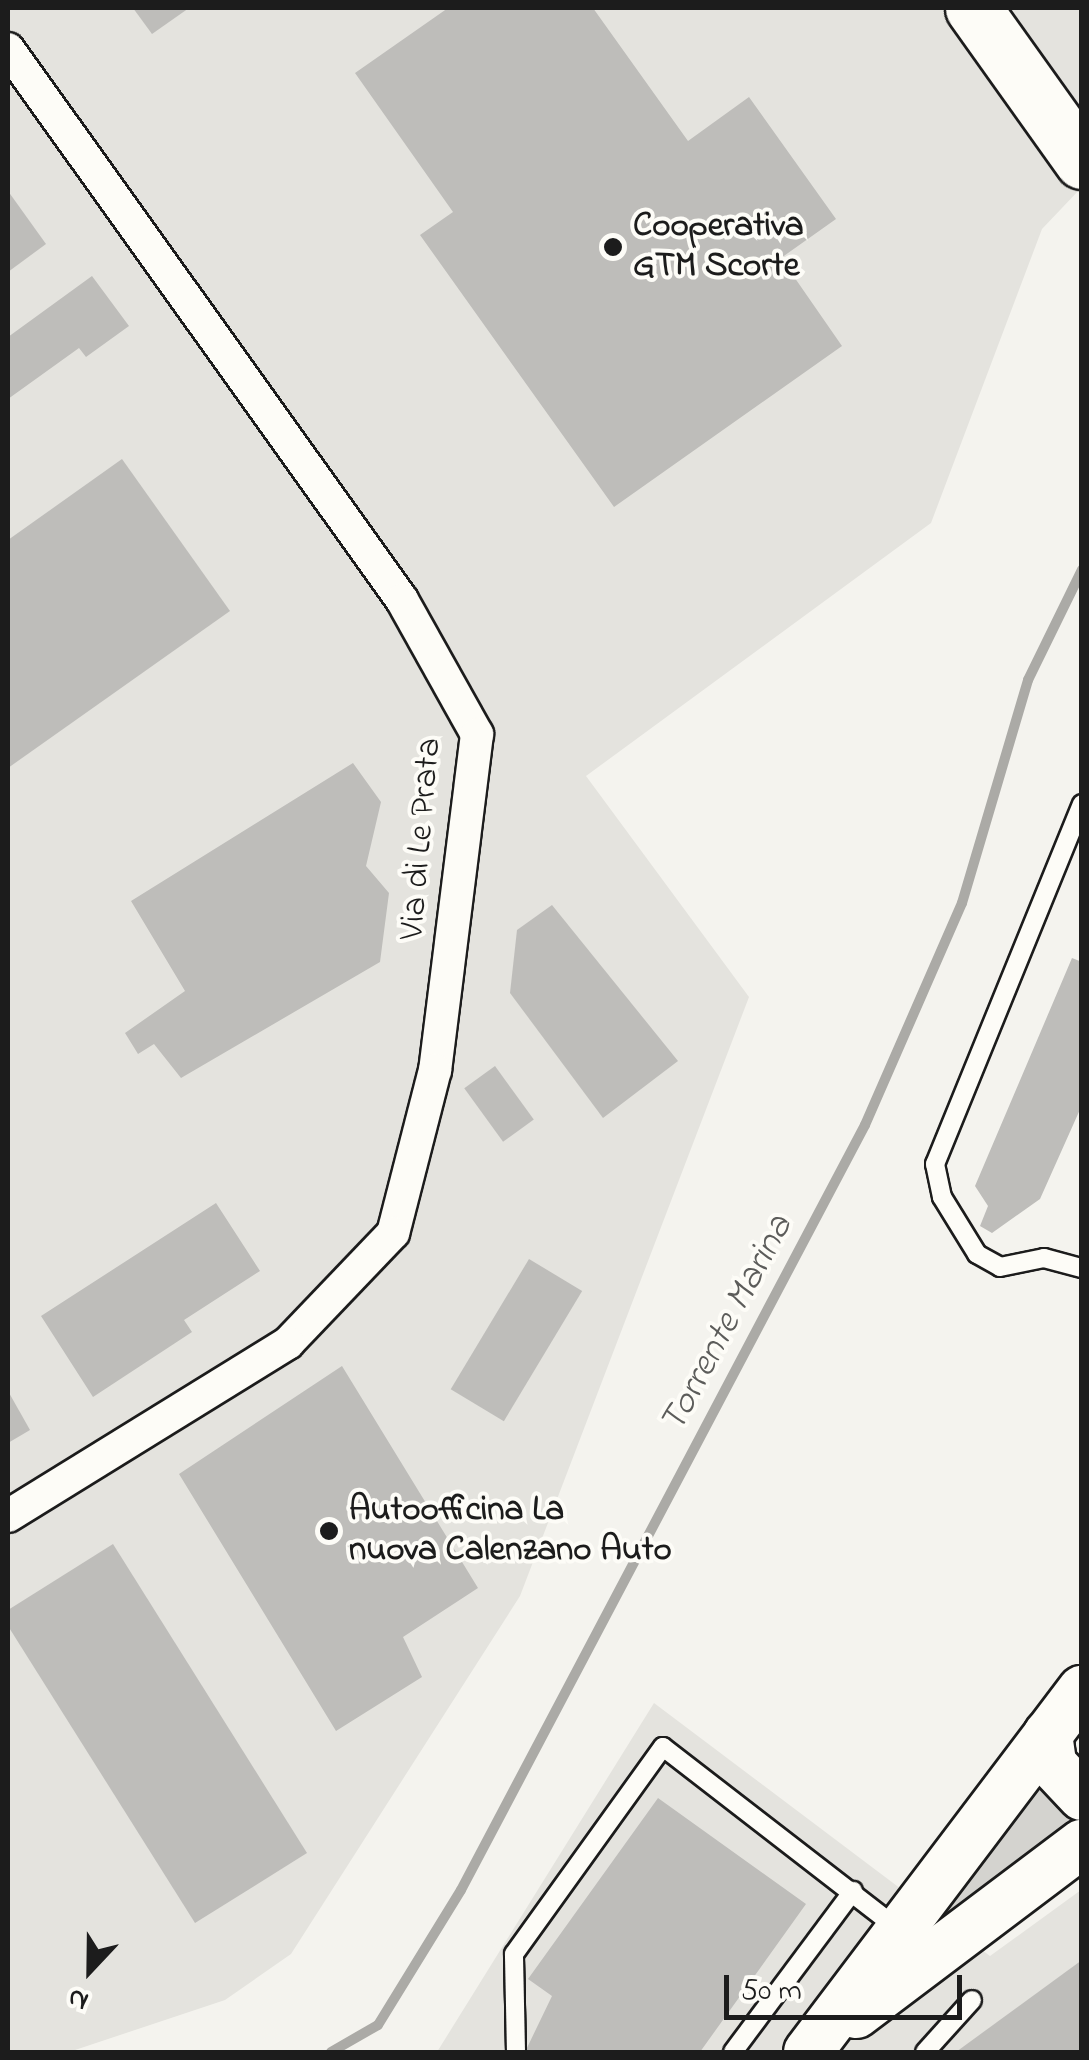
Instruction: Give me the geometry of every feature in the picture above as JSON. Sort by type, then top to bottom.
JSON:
[{"type":"highway","points":[[973,8],[1082,161]]},
{"type":"street","name":"Via di Le Prata","points":[[8,49],[402,600],[477,734],[436,1070],[393,1232],[288,1343],[8,1516]]},
{"type":"street","points":[[810,2052],[896,1927],[1082,1690]]},
{"type":"street","points":[[1048,1734],[1052,1764],[1082,1796]]},
{"type":"street","points":[[810,2052],[920,1960],[1082,1844]]},
{"type":"lane","points":[[1082,804],[935,1164],[942,1198],[977,1254],[1000,1267],[1044,1258],[1082,1268]]},
{"type":"lane","points":[[516,2052],[514,1954],[663,1747],[896,1927]]},
{"type":"lane","points":[[733,2052],[853,1891]]},
{"type":"lane","points":[[925,2052],[972,2000]]},
{"type":"shaded area","points":[[8,8],[1081,8],[1081,188],[1042,229],[931,523],[586,776],[749,997],[520,1596],[291,1954],[225,2000],[69,2052],[8,2052]]},
{"type":"shaded area","points":[[654,1703],[990,1956],[1081,1890],[1081,2052],[437,2052]]},
{"type":"shaded area","points":[[1041,1759],[1081,1811],[1081,1829],[918,1942]]},
{"type":"building","points":[[133,8],[189,8],[152,34]]},
{"type":"building","name":"Cooperativa GTM Scorte","points":[[448,8],[593,8],[688,141],[749,97],[836,219],[781,258],[842,346],[614,507],[420,235],[453,212],[355,73]]},
{"type":"building","points":[[8,191],[46,244],[8,272]]},
{"type":"building","points":[[92,276],[129,326],[86,357],[79,348],[8,399],[8,337]]},
{"type":"building","points":[[122,459],[230,611],[8,768],[8,540]]},
{"type":"building","points":[[353,763],[381,802],[366,866],[389,893],[380,962],[181,1078],[154,1044],[138,1054],[125,1033],[185,991],[131,901]]},
{"type":"building","points":[[552,905],[678,1061],[603,1118],[510,993],[517,930]]},
{"type":"building","points":[[1072,958],[1082,962],[1082,1105],[1040,1199],[992,1233],[980,1226],[988,1206],[975,1186]]},
{"type":"building","points":[[495,1066],[534,1119],[503,1142],[464,1088]]},
{"type":"building","points":[[216,1203],[260,1271],[184,1320],[192,1332],[93,1397],[41,1316]]},
{"type":"building","points":[[529,1259],[582,1291],[504,1421],[451,1389]]},
{"type":"building","name":"Autoofficina La nuova Calenzano Auto","points":[[342,1366],[478,1588],[403,1637],[422,1677],[336,1731],[179,1474]]},
{"type":"building","points":[[8,1391],[30,1430],[8,1443]]},
{"type":"building","points":[[113,1544],[307,1853],[195,1923],[8,1626],[8,1610]]},
{"type":"building","points":[[658,1798],[806,1904],[700,2052],[525,2052],[552,1996],[528,1979]]},
{"type":"building","points":[[1082,1960],[1082,2052],[956,2052]]},
{"type":"waterway","name":"Torrente Marina","points":[[331,2052],[378,2025],[461,1890],[865,1125],[962,903],[1028,680],[1082,570]]},
{"type":"place","name":"Cooperativa GTM Scorte","points":[[613,247]]},
{"type":"place","name":"Autoofficina La nuova Calenzano Auto","points":[[329,1531]]}]
